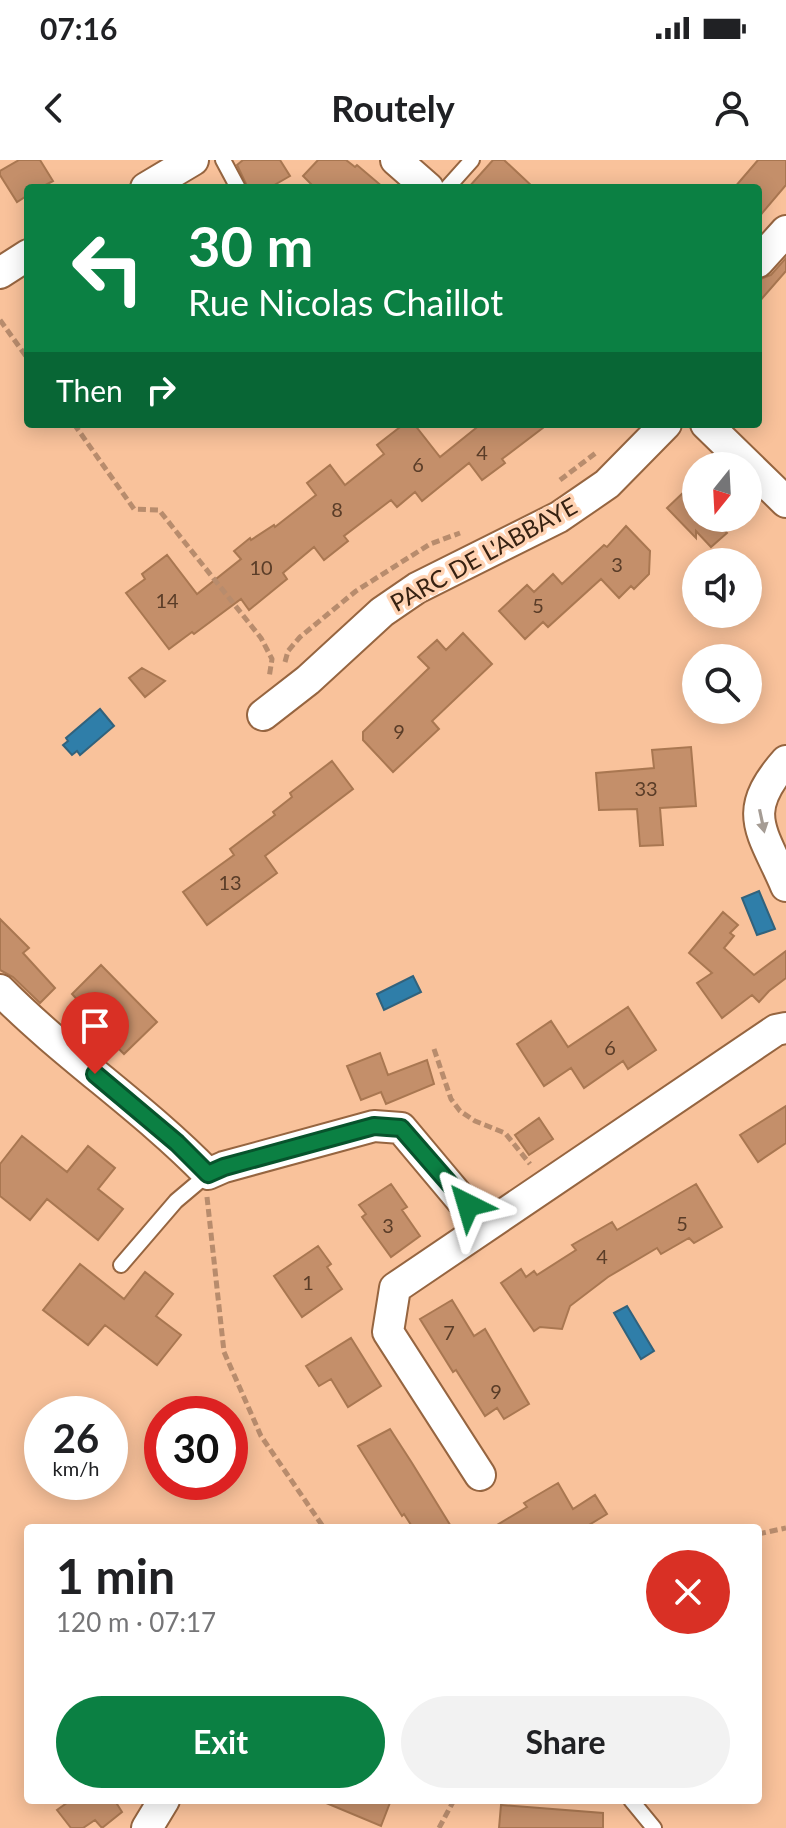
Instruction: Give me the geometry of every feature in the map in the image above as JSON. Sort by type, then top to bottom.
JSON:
[{"type":"street","points":[[153,184],[193,160]]},
{"type":"street","points":[[396,160],[423,184]]},
{"type":"street","points":[[762,258],[786,231]]},
{"type":"street","points":[[0,273],[24,258]]},
{"type":"street","name":"PARC DE L'ABBAYE","points":[[263,715],[308,680],[382,612],[417,588],[559,517],[607,484],[662,428]]},
{"type":"street","points":[[710,428],[786,502]]},
{"type":"street","points":[[786,761],[761,795],[757,817],[786,886]]},
{"type":"street","points":[[0,990],[30,1020],[177,1143],[208,1174],[374,1126],[401,1128],[484,1227]]},
{"type":"street","points":[[480,1475],[388,1332],[395,1288],[776,1030],[786,1028]]},
{"type":"street","points":[[147,1828],[162,1804]]},
{"type":"lane","points":[[223,160],[236,184]]},
{"type":"lane","points":[[451,184],[472,160]]},
{"type":"lane","points":[[121,1265],[176,1201],[208,1174]]},
{"type":"lane","points":[[634,1804],[654,1828]]},
{"type":"path","points":[[0,320],[24,353]]},
{"type":"path","points":[[77,428],[134,509],[159,510],[261,638],[272,659],[263,715]]},
{"type":"path","points":[[434,1049],[451,1099],[460,1111],[505,1133],[545,1185]]},
{"type":"path","points":[[208,1174],[207,1209],[224,1352],[261,1436],[321,1524]]},
{"type":"path","points":[[762,1533],[786,1528]]},
{"type":"path","points":[[439,1828],[452,1804]]},
{"type":"water","points":[[100,709],[114,726],[80,755],[77,751],[72,755],[63,745],[68,741],[66,738]]},
{"type":"water","points":[[759,891],[775,929],[757,935],[742,898]]},
{"type":"water","points":[[413,976],[421,992],[384,1010],[377,994]]},
{"type":"water","points":[[627,1306],[654,1351],[641,1359],[614,1313]]},
{"type":"building","points":[[19,160],[40,160],[53,181],[47,184],[24,184],[24,198],[17,202],[0,171]]},
{"type":"building","points":[[243,160],[280,160],[290,176],[276,184],[246,184],[237,165]]},
{"type":"building","points":[[318,160],[346,160],[379,184],[311,184],[303,176]]},
{"type":"building","points":[[493,160],[504,160],[530,184],[472,184]]},
{"type":"building","points":[[758,160],[786,160],[786,185],[762,213],[762,184],[737,184]]},
{"type":"building","points":[[786,258],[786,271],[762,298],[762,278],[771,275]]},
{"type":"building","points":[[399,428],[417,428],[440,457],[476,428],[543,428],[502,459],[505,463],[482,480],[469,463],[422,501],[415,492],[397,507],[391,500],[344,536],[348,541],[324,560],[314,547],[283,573],[287,579],[249,610],[241,599],[169,649],[126,593],[145,579],[142,574],[167,555],[197,594],[241,559],[234,551],[250,538],[275,527],[316,495],[307,483],[330,465],[345,485],[384,454],[377,445]]},
{"type":"building","points":[[682,494],[682,524],[667,508]]},
{"type":"building","points":[[626,526],[650,551],[649,574],[634,589],[631,586],[619,598],[601,579],[548,627],[543,622],[525,639],[499,611],[527,585],[534,592],[553,574],[562,584],[604,545],[607,547]]},
{"type":"building","points":[[697,532],[726,532],[727,533],[711,547]]},
{"type":"building","points":[[463,633],[492,664],[432,721],[439,729],[393,772],[363,740],[363,732],[429,668],[418,657],[437,640],[446,650]]},
{"type":"building","points":[[142,668],[165,681],[145,697],[129,678]]},
{"type":"building","points":[[691,747],[696,806],[660,808],[663,845],[640,846],[637,809],[599,810],[596,773],[654,768],[652,750]]},
{"type":"building","points":[[332,761],[353,789],[265,856],[277,873],[207,925],[183,892],[234,855],[230,849],[275,815],[273,812],[292,797],[290,793]]},
{"type":"building","points":[[723,912],[738,925],[730,933],[734,936],[724,948],[754,975],[786,951],[786,978],[759,1002],[752,995],[722,1018],[697,983],[712,973],[689,953]]},
{"type":"building","points":[[0,919],[29,948],[23,953],[55,988],[40,1003],[13,977],[0,970]]},
{"type":"building","points":[[101,965],[157,1022],[124,1054],[93,1023],[96,1020],[72,994]]},
{"type":"building","points":[[628,1007],[656,1050],[628,1069],[623,1061],[584,1088],[571,1068],[544,1086],[517,1044],[551,1021],[568,1047]]},
{"type":"building","points":[[380,1053],[388,1075],[427,1060],[434,1084],[386,1104],[381,1092],[361,1100],[347,1066]]},
{"type":"building","points":[[786,1106],[786,1143],[758,1162],[740,1135]]},
{"type":"building","points":[[539,1118],[553,1139],[529,1155],[515,1135]]},
{"type":"building","points":[[22,1136],[67,1172],[88,1146],[115,1168],[98,1189],[123,1209],[98,1240],[47,1199],[30,1220],[0,1196],[0,1164]]},
{"type":"building","points":[[391,1184],[407,1207],[402,1210],[420,1236],[391,1257],[362,1217],[366,1214],[359,1205]]},
{"type":"building","points":[[696,1184],[722,1227],[694,1243],[689,1238],[661,1254],[657,1248],[608,1277],[570,1306],[562,1329],[540,1327],[534,1331],[501,1283],[521,1269],[526,1277],[534,1271],[537,1275],[576,1250],[572,1245],[612,1222],[617,1230]]},
{"type":"building","points":[[318,1246],[331,1264],[327,1267],[342,1289],[302,1317],[274,1276]]},
{"type":"building","points":[[80,1264],[124,1299],[145,1272],[173,1294],[156,1316],[181,1335],[157,1365],[105,1325],[88,1345],[43,1310]]},
{"type":"building","points":[[452,1300],[474,1336],[485,1329],[529,1404],[504,1419],[497,1408],[485,1416],[420,1319]]},
{"type":"building","points":[[351,1338],[381,1386],[348,1407],[331,1379],[319,1386],[306,1366]]},
{"type":"building","points":[[390,1429],[449,1524],[410,1524],[404,1514],[402,1516],[358,1446]]},
{"type":"building","points":[[558,1483],[573,1509],[595,1495],[607,1514],[591,1524],[499,1524],[527,1507],[524,1503]]},
{"type":"building","points":[[65,1804],[117,1804],[122,1812],[102,1828],[95,1820],[83,1828],[71,1828],[57,1810]]},
{"type":"building","points":[[329,1804],[389,1804],[381,1826]]},
{"type":"building","points":[[501,1805],[603,1813],[603,1828],[499,1828]]},
{"type":"route","points":[[95,1074],[177,1143],[208,1174],[374,1126],[401,1128],[468,1205]]}]
